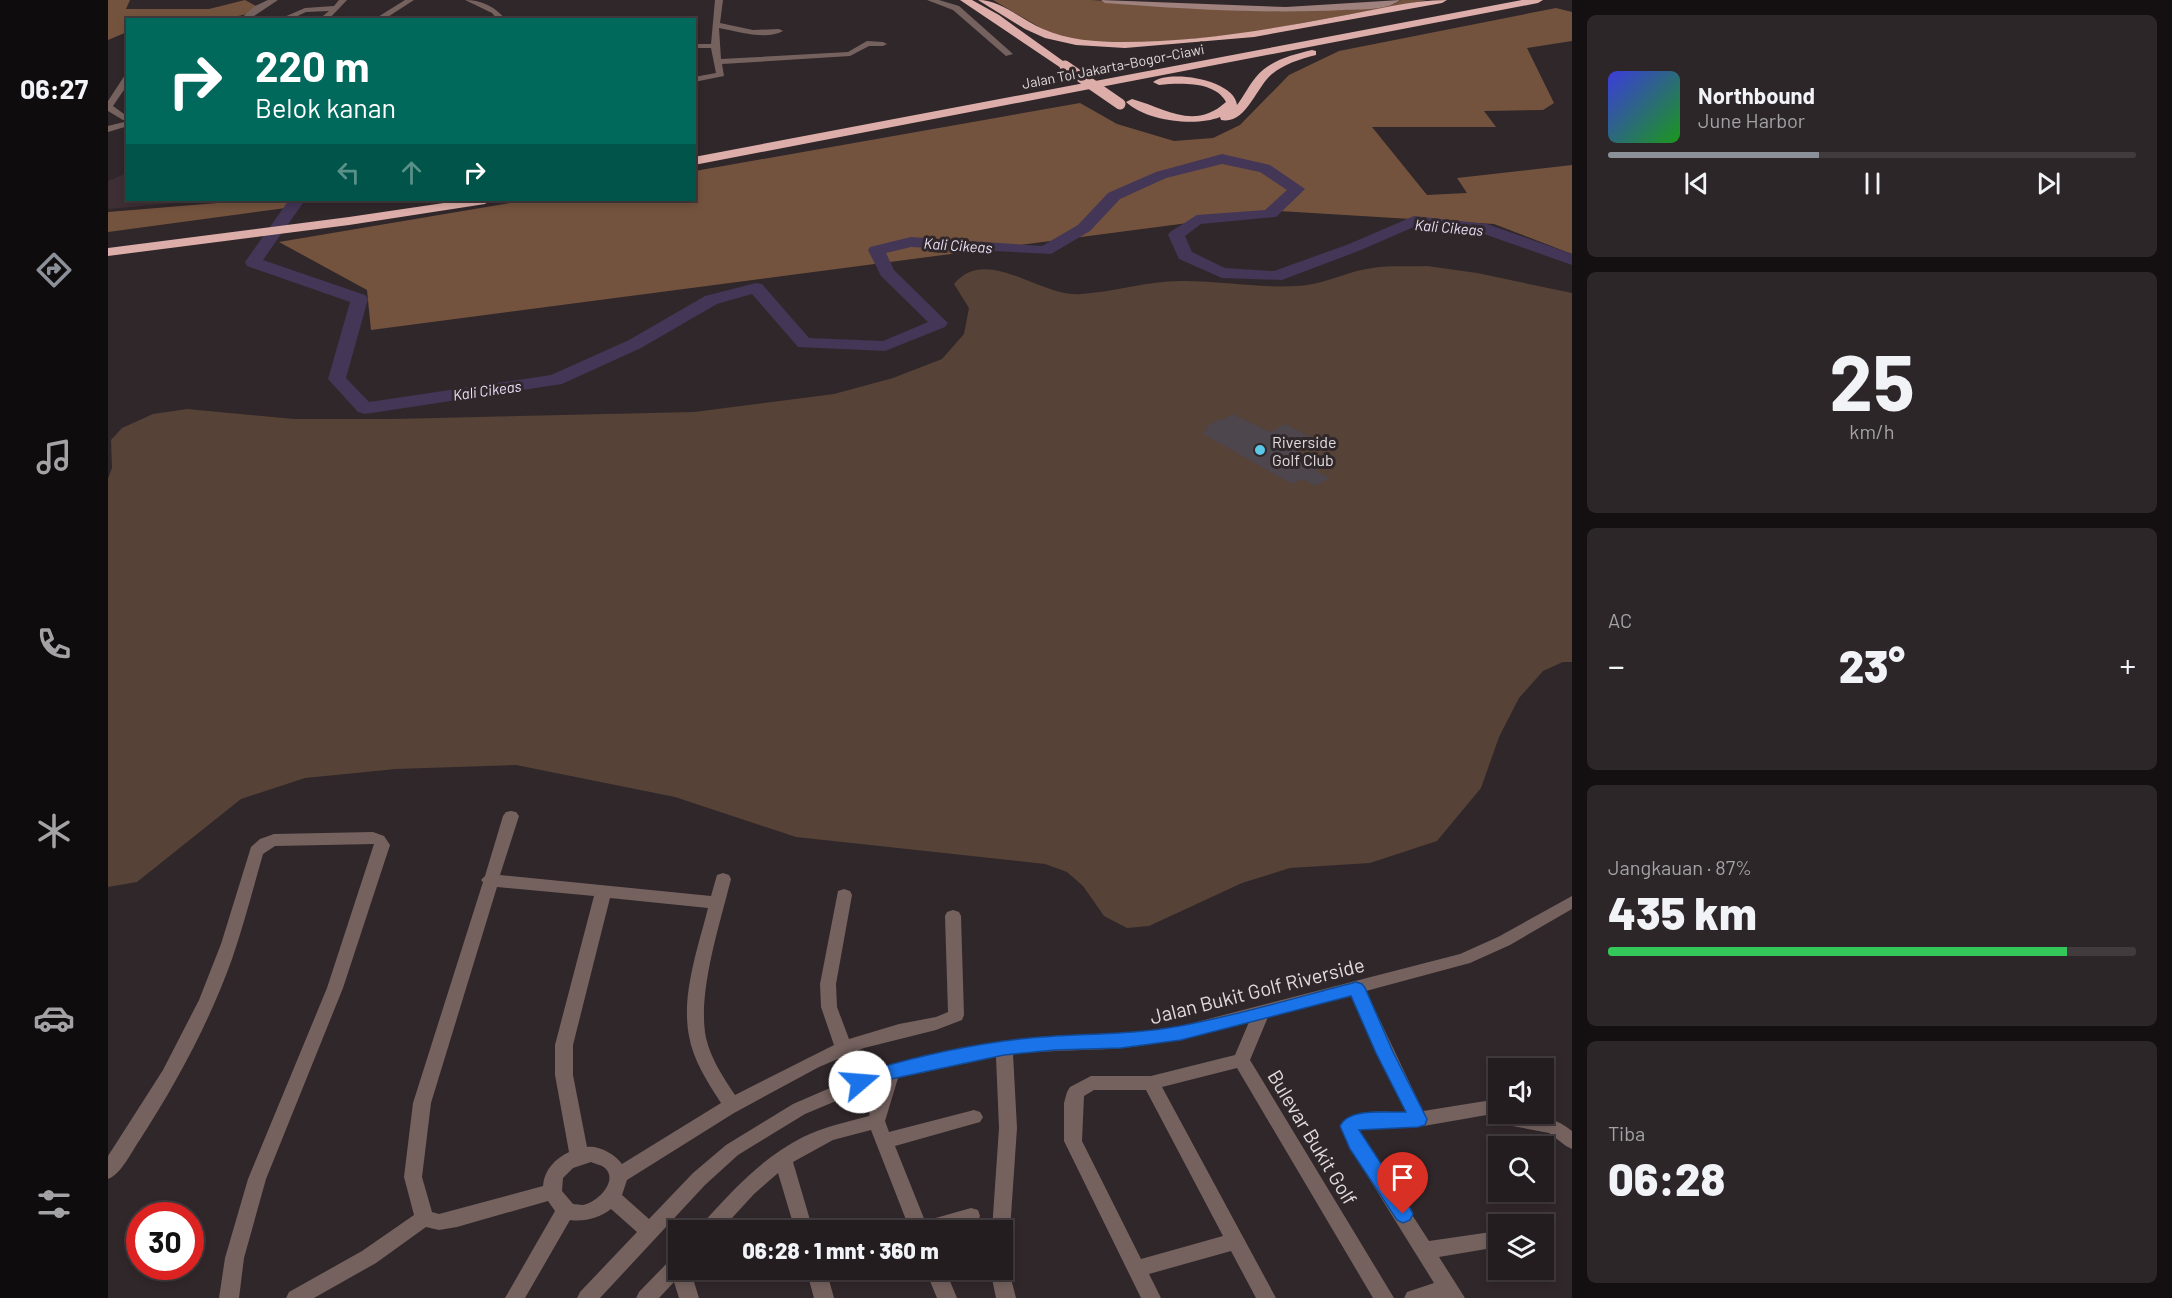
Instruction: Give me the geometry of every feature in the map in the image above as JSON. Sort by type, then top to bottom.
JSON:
[{"type":"highway","points":[[965,0],[995,17],[1065,66],[1126,103],[1157,120],[1177,123],[1215,121],[1239,110],[1256,84],[1276,66],[1312,53],[1418,28],[1441,18]]},
{"type":"highway","points":[[696,162],[859,140],[1164,81],[1182,80],[1206,84],[1228,95],[1233,103],[1224,112],[1201,118],[1162,114],[1126,103],[1078,64],[983,0]]},
{"type":"highway","points":[[1020,24],[1079,43],[1136,46],[1245,35],[1442,0]]},
{"type":"highway","name":"Jalan Tol Jakarta–Bogor–Ciawi","points":[[696,149],[1484,0]]},
{"type":"highway","name":"Jalan Tol Jakarta–Bogor–Ciawi","points":[[696,162],[1538,0]]},
{"type":"highway","points":[[108,252],[402,201]]},
{"type":"highway","points":[[108,239],[349,221],[479,201]]},
{"type":"main road","points":[[1106,0],[1285,10],[1349,7],[1396,0]]},
{"type":"street","points":[[246,18],[258,8],[274,0]]},
{"type":"street","points":[[324,18],[343,0]]},
{"type":"street","points":[[380,18],[410,0]]},
{"type":"street","points":[[469,0],[495,11],[500,18]]},
{"type":"street","points":[[696,80],[721,74],[715,46],[719,0]]},
{"type":"street","points":[[931,0],[956,8],[1009,54]]},
{"type":"street","points":[[395,18],[422,1]]},
{"type":"street","points":[[286,18],[305,10],[336,8]]},
{"type":"street","points":[[716,25],[753,32],[779,31]]},
{"type":"street","points":[[717,62],[850,54],[867,43],[883,44]]},
{"type":"street","points":[[696,46],[715,46]]},
{"type":"street","points":[[108,129],[126,118],[108,107],[124,86]]},
{"type":"street","points":[[108,135],[126,130]]},
{"type":"street","points":[[424,1218],[412,1177],[422,1103],[489,879],[511,816]]},
{"type":"street","points":[[108,1171],[151,1109],[187,1046],[219,972],[256,851],[265,843],[274,840],[373,838],[379,840],[381,845],[335,988],[272,1142],[240,1232],[232,1269],[229,1298]]},
{"type":"street","points":[[489,879],[603,893],[717,903]]},
{"type":"street","points":[[723,879],[697,998],[697,1035],[710,1072],[732,1105]]},
{"type":"street","points":[[579,1155],[564,1075],[564,1045],[603,893]]},
{"type":"street","points":[[844,895],[828,984],[829,1007],[844,1048]]},
{"type":"street","name":"Jalan Bukit Golf Riverside","points":[[587,1298],[699,1179],[732,1150],[799,1109],[860,1082],[891,1072],[1004,1048],[1153,1038],[1181,1033],[1436,967],[1486,950],[1572,902]]},
{"type":"street","points":[[618,1174],[732,1105],[844,1048],[898,1031],[948,1021],[956,1015],[953,916]]},
{"type":"street","points":[[1356,988],[1384,1053],[1418,1119]]},
{"type":"street","points":[[1151,1298],[1073,1141],[1073,1103],[1076,1092],[1091,1083],[1151,1083],[1241,1060],[1261,1012]]},
{"type":"street","points":[[1002,1220],[1008,1128],[1004,1048]]},
{"type":"street","name":"Bulevar Bukit Golf","points":[[1241,1060],[1384,1298]]},
{"type":"street","points":[[891,1072],[876,1121],[917,1220]]},
{"type":"street","points":[[1151,1083],[1266,1298]]},
{"type":"street","points":[[1455,1298],[1427,1250],[1356,1143],[1349,1126],[1358,1121],[1418,1119],[1488,1108]]},
{"type":"street","points":[[884,1140],[974,1117]]},
{"type":"street","points":[[718,1220],[741,1193],[783,1158],[825,1136],[876,1121]]},
{"type":"street","points":[[1540,1124],[1553,1126],[1572,1141]]},
{"type":"street","points":[[592,1154],[604,1157],[614,1164],[618,1174],[618,1187],[612,1198],[596,1209],[582,1214],[559,1204],[552,1192],[552,1180],[557,1169],[566,1160],[579,1155],[592,1154]]},
{"type":"street","points":[[783,1158],[801,1220]]},
{"type":"street","points":[[424,1218],[439,1222],[457,1219],[552,1192]]},
{"type":"street","points":[[612,1198],[650,1231]]},
{"type":"street","points":[[515,1298],[566,1209]]},
{"type":"street","points":[[957,1220],[971,1216]]},
{"type":"street","points":[[296,1298],[369,1257],[424,1218]]},
{"type":"street","points":[[1137,1269],[1235,1241]]},
{"type":"street","points":[[1427,1250],[1488,1241]]},
{"type":"street","points":[[646,1298],[668,1277]]},
{"type":"street","points":[[683,1280],[689,1298]]},
{"type":"street","points":[[819,1280],[824,1298]]},
{"type":"street","points":[[939,1280],[946,1298]]},
{"type":"street","points":[[1002,1280],[1006,1298]]},
{"type":"street","points":[[1414,1298],[1436,1291]]},
{"type":"shaded area","points":[[108,0],[130,0],[126,9],[209,9],[245,0],[263,10],[230,18],[126,18],[126,32],[108,40]]},
{"type":"shaded area","points":[[993,0],[1091,0],[1255,11],[1367,7],[1394,4],[1401,0],[1428,0],[1238,35],[1132,44],[1089,43],[1051,34]]},
{"type":"shaded area","points":[[1556,8],[1572,12],[1572,41],[1527,48],[1554,103],[1543,110],[1484,111],[1496,127],[1372,127],[1427,195],[1467,193],[1457,178],[1572,165],[1572,254],[1494,224],[1279,211],[371,330],[367,290],[279,242],[522,201],[696,201],[696,171],[1080,103],[1117,124],[1174,141],[1213,138],[1240,125],[1289,75],[1339,51]]},
{"type":"shaded area","points":[[126,173],[126,201],[198,201],[108,209],[108,181]]},
{"type":"shaded area","points":[[242,201],[290,201],[286,208],[108,232],[108,212]]},
{"type":"shaded area","name":"Riverside Golf Club","points":[[1427,266],[1477,273],[1572,293],[1572,662],[1563,662],[1543,671],[1519,698],[1499,737],[1481,788],[1437,841],[1370,863],[1290,868],[1242,883],[1149,926],[1127,928],[1104,916],[1083,886],[1067,872],[1045,864],[796,837],[675,797],[516,765],[396,769],[305,778],[241,799],[137,882],[108,887],[108,479],[112,468],[111,440],[122,428],[153,414],[187,409],[294,419],[694,412],[834,394],[893,378],[942,359],[964,334],[969,308],[954,284],[967,273],[982,269],[998,271],[1065,293],[1081,294],[1180,281],[1260,286],[1307,285],[1365,269]]},
{"type":"building","name":"Riverside Golf Club","points":[[1232,414],[1270,432],[1285,424],[1310,437],[1291,448],[1325,465],[1316,471],[1330,478],[1315,486],[1302,479],[1292,484],[1201,433],[1208,429],[1205,427]]},
{"type":"waterway","name":"Kali Cikeas","points":[[296,201],[253,262],[359,299],[337,379],[365,408],[555,380],[635,344],[711,300],[756,288],[804,343],[885,346],[939,323],[887,272],[876,250],[911,242],[1045,251],[1084,228],[1114,196],[1161,175],[1222,159],[1265,168],[1297,189],[1270,214],[1197,220],[1176,235],[1185,255],[1222,273],[1276,276],[1355,247],[1414,221],[1487,229],[1572,260]]},
{"type":"place","name":"Riverside Golf Club","points":[[1260,450]]},
{"type":"route","points":[[860,1082],[891,1072],[1004,1048],[1055,1043],[1121,1041],[1181,1033],[1356,988],[1384,1053],[1418,1119],[1358,1121],[1349,1126],[1356,1143],[1403,1214]]}]
